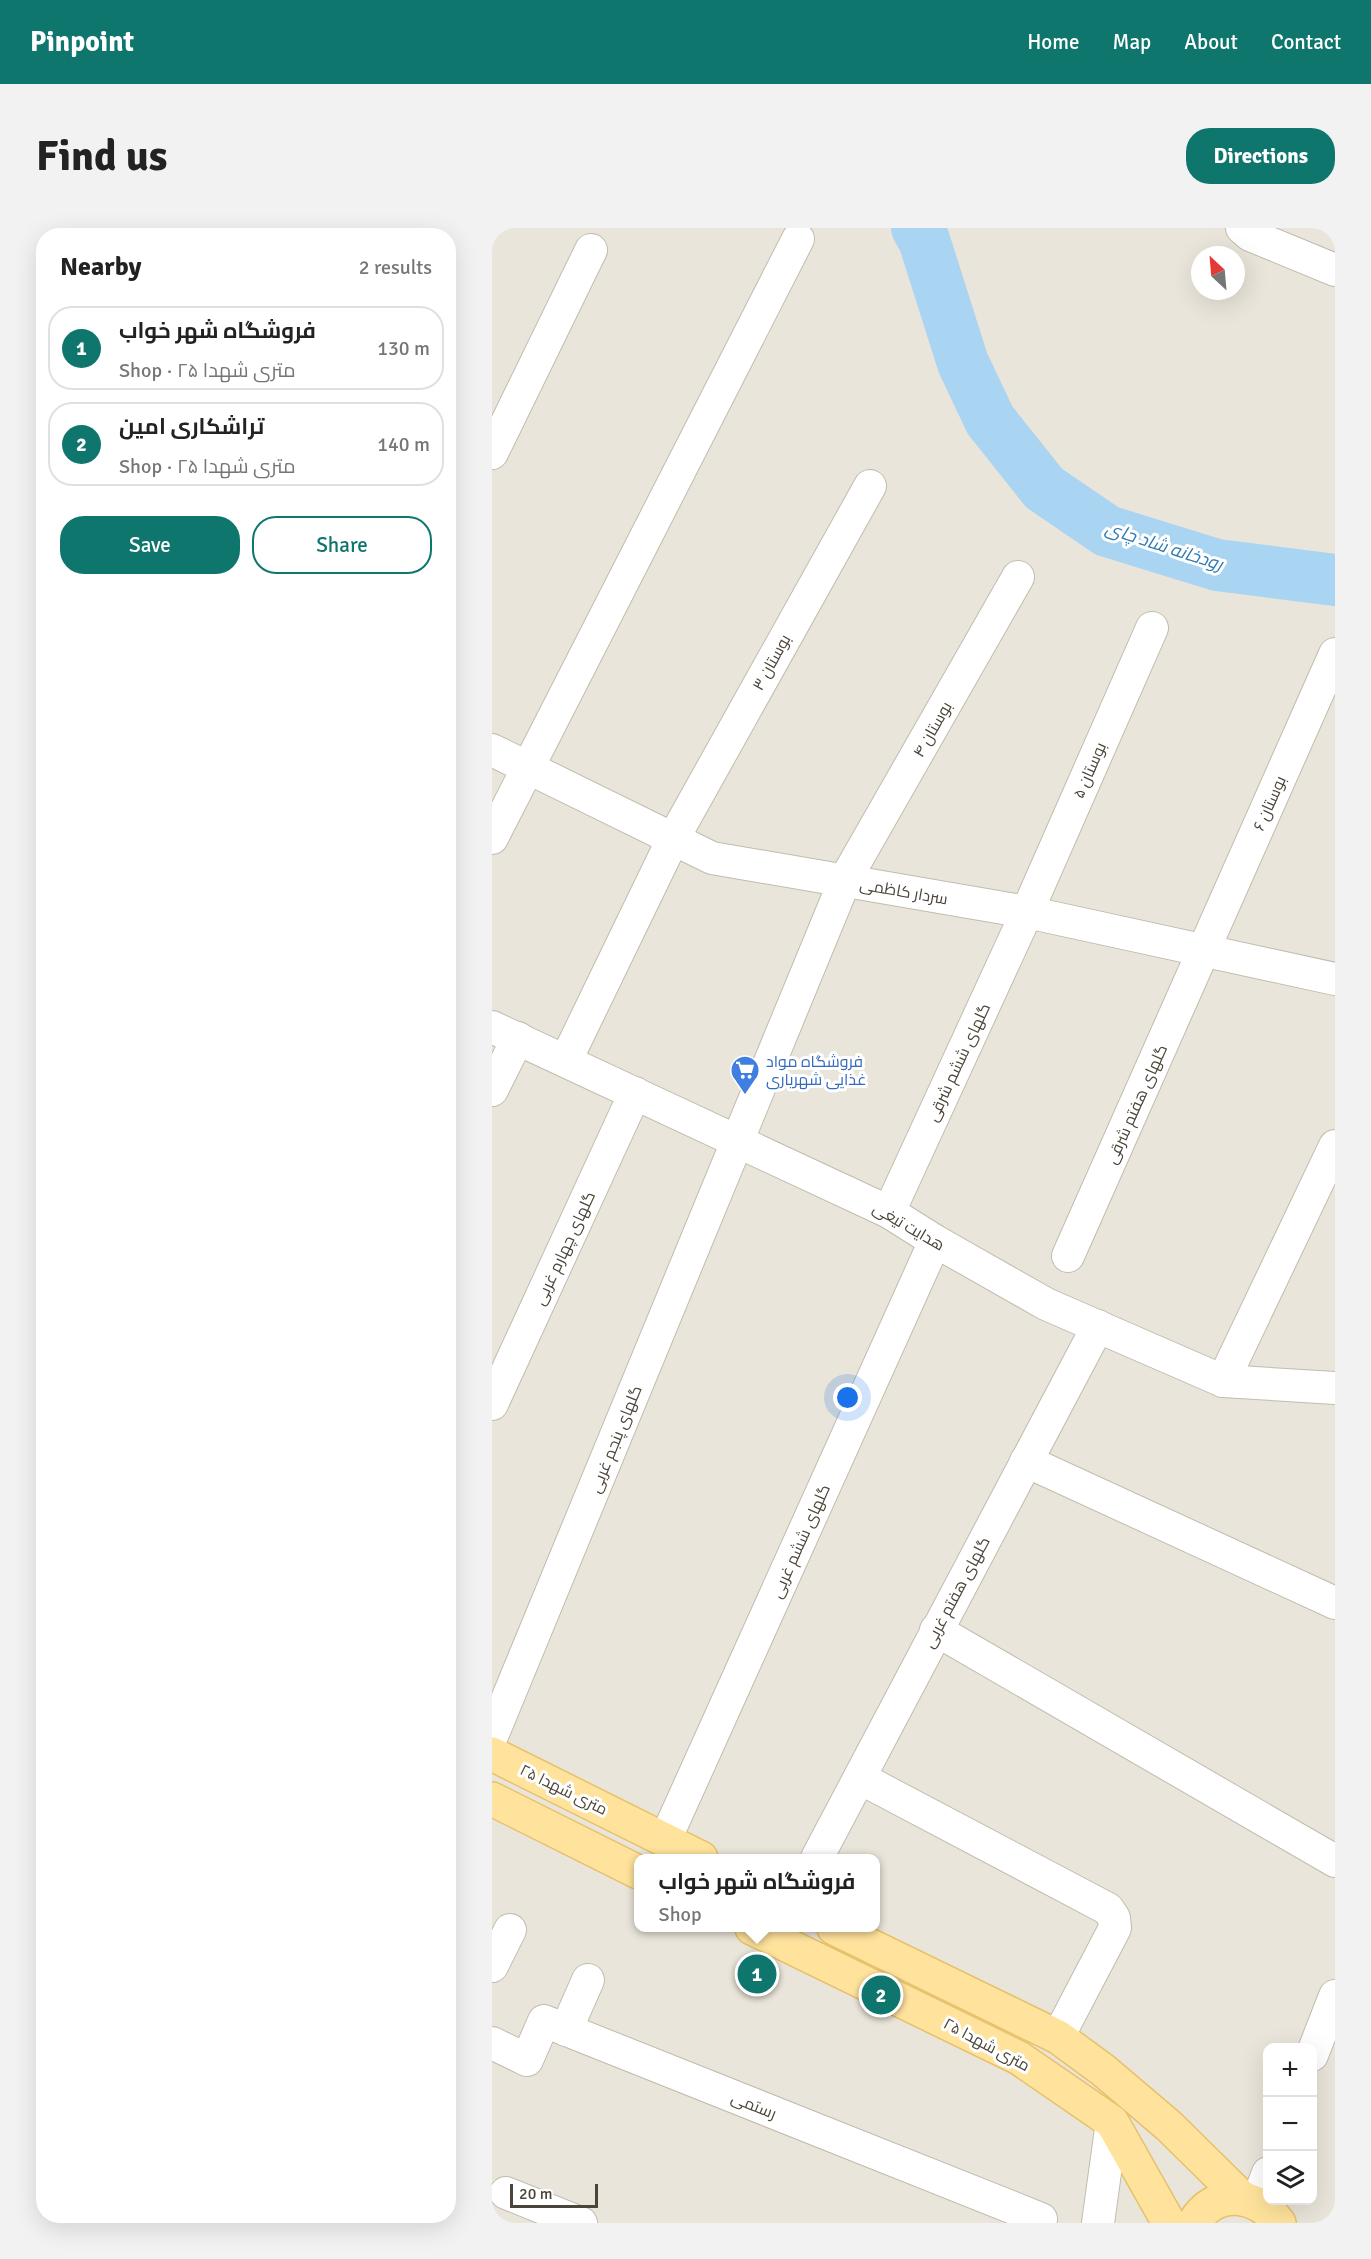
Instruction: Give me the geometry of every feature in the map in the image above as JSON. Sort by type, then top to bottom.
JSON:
[{"type":"main road","name":"۲۵ متری شهدا","points":[[492,1754],[693,1854]]},
{"type":"main road","points":[[492,1799],[634,1870]]},
{"type":"main road","name":"۲۵ متری شهدا","points":[[760,1932],[1018,2058],[1112,2122],[1169,2223]]},
{"type":"main road","points":[[842,1932],[1058,2037],[1103,2070],[1261,2199]]},
{"type":"main road","points":[[1194,2223],[1199,2215],[1211,2205],[1226,2199],[1261,2199]]},
{"type":"street","points":[[1242,228],[1250,236],[1335,270]]},
{"type":"street","points":[[492,838],[798,239]]},
{"type":"street","points":[[492,453],[591,250]]},
{"type":"street","name":"بوستان ۳","points":[[566,1060],[673,839],[870,486]]},
{"type":"street","name":"بوستان ۴","points":[[738,1141],[845,880],[1018,577]]},
{"type":"street","name":"بوستان ۵","points":[[1027,912],[1152,628]]},
{"type":"street","name":"بوستان ۶","points":[[1204,952],[1335,654]]},
{"type":"street","name":"سردار کاظمی","points":[[492,750],[712,858],[1027,912],[1335,979]]},
{"type":"street","name":"گلهای ششم شرقی","points":[[889,1212],[1027,912]]},
{"type":"street","name":"گلهای هفتم شرقی","points":[[1068,1256],[1204,952]]},
{"type":"street","points":[[492,1090],[505,1033]]},
{"type":"street","name":"هدایت تیغی","points":[[505,1033],[889,1212],[1046,1304],[1223,1381],[1335,1388]]},
{"type":"street","name":"گلهای چهارم غربی","points":[[492,1404],[635,1093]]},
{"type":"street","name":"گلهای پنجم غربی","points":[[492,1736],[738,1141]]},
{"type":"street","points":[[1223,1381],[1335,1146]]},
{"type":"street","name":"گلهای ششم غربی","points":[[665,1840],[935,1241]]},
{"type":"street","name":"گلهای هفتم غربی","points":[[819,1854],[1098,1326]]},
{"type":"street","points":[[1026,1461],[1335,1603]]},
{"type":"street","points":[[936,1630],[1335,1861]]},
{"type":"street","points":[[860,1778],[1108,1909],[1114,1918],[1116,1928],[1058,2037]]},
{"type":"street","points":[[492,1966],[510,1930]]},
{"type":"street","points":[[567,2030],[588,1980]]},
{"type":"street","points":[[1317,2043],[1335,1996]]},
{"type":"street","name":"رستمی","points":[[492,2043],[527,2060],[544,2021],[1041,2219]]},
{"type":"street","points":[[1098,2223],[1112,2122]]},
{"type":"street","points":[[506,2193],[581,2223]]},
{"type":"shaded area","points":[[492,228],[1335,228],[1335,2223],[492,2223]]},
{"type":"waterway","name":"رودخانه شاد چای","points":[[917,228],[924,240],[963,363],[990,420],[1044,488],[1107,531],[1217,565],[1335,580]]},
{"type":"place","name":"فروشگاه مواد غذایی شهریاری","points":[[745,1096]]},
{"type":"place","name":"فروشگاه شهر خواب","points":[[757,1974]]},
{"type":"place","name":"تراشکاری امین","points":[[881,1995]]}]
